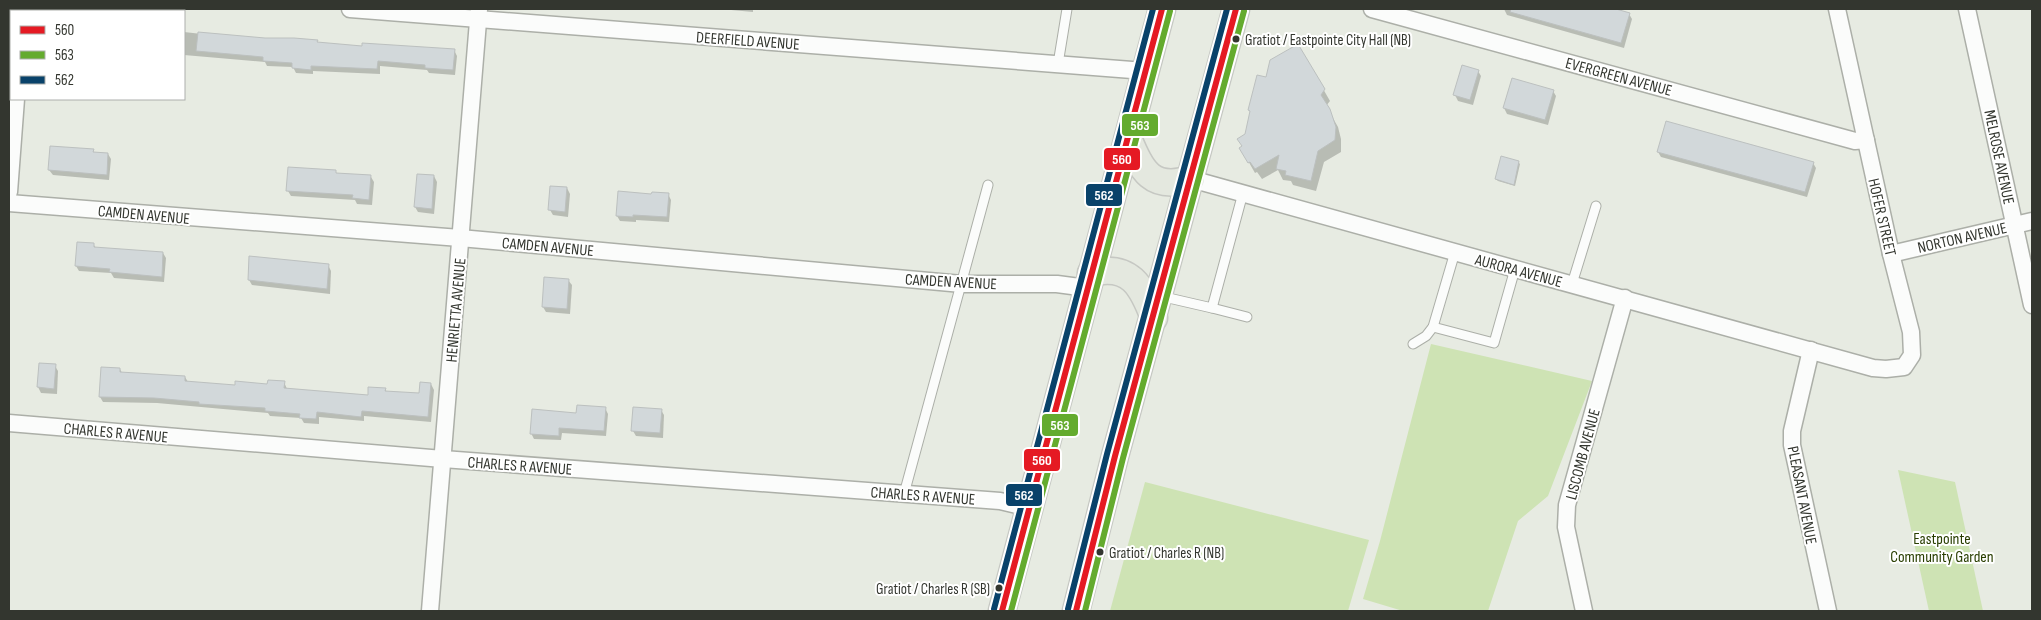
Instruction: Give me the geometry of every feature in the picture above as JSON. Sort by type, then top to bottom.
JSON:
[{"type":"main road","points":[[1002,611],[1162,9]]},
{"type":"main road","points":[[1076,611],[1115,456],[1157,307],[1236,9]]},
{"type":"main road","points":[[1128,138],[1142,167],[1155,180],[1172,184],[1191,179]]},
{"type":"main road","points":[[1089,280],[1112,270],[1121,271],[1157,307]]},
{"type":"street","name":"DEERFIELD AVENUE","points":[[350,9],[478,14],[1145,71]]},
{"type":"street","name":"EVERGREEN AVENUE","points":[[1372,9],[1855,141],[1866,140]]},
{"type":"street","name":"HOFER STREET","points":[[1837,9],[1891,254],[1911,332],[1912,355],[1904,366],[1886,369],[1873,368],[1847,361]]},
{"type":"street","name":"MELROSE AVENUE","points":[[1967,9],[2032,305]]},
{"type":"street","name":"HENRIETTA AVENUE","points":[[430,611],[478,14]]},
{"type":"street","points":[[9,192],[16,100]]},
{"type":"street","name":"AURORA AVENUE","points":[[1191,179],[1847,361]]},
{"type":"street","name":"CAMDEN AVENUE","points":[[9,203],[460,238],[962,284],[1057,284],[1089,280]]},
{"type":"street","name":"NORTON AVENUE","points":[[1891,254],[2032,221]]},
{"type":"street","name":"LISCOMB AVENUE","points":[[1584,611],[1567,536],[1566,510],[1625,298]]},
{"type":"street","name":"PLEASANT AVENUE","points":[[1811,350],[1792,431],[1792,445],[1828,611]]},
{"type":"street","name":"CHARLES R AVENUE","points":[[9,423],[443,459],[1000,501],[1030,508]]},
{"type":"lane","points":[[1058,64],[1067,9]]},
{"type":"lane","points":[[904,494],[988,185]]},
{"type":"lane","points":[[1212,308],[1243,193]]},
{"type":"lane","points":[[1572,284],[1596,206]]},
{"type":"lane","points":[[1413,344],[1426,336],[1433,327],[1456,252]]},
{"type":"lane","points":[[1433,327],[1494,343],[1515,269]]},
{"type":"lane","points":[[1157,307],[1212,308],[1247,318]]},
{"type":"green space","points":[[1431,344],[1592,381],[1548,496],[1518,521],[1488,611],[1403,611],[1363,599]]},
{"type":"green space","name":"Eastpointe Community Garden","points":[[1898,470],[1955,482],[1983,611],[1929,611]]},
{"type":"green space","points":[[1145,482],[1369,540],[1348,611],[1110,611]]},
{"type":"building","points":[[1511,9],[1616,9],[1630,13],[1621,43],[1510,12]]},
{"type":"building","points":[[198,32],[265,38],[318,40],[317,42],[362,46],[362,43],[455,49],[453,70],[425,68],[425,65],[378,61],[377,69],[311,66],[311,70],[292,68],[292,63],[263,61],[263,57],[196,51]]},
{"type":"building","points":[[1298,44],[1325,89],[1321,95],[1330,109],[1336,127],[1335,140],[1318,151],[1311,181],[1285,175],[1286,171],[1276,169],[1279,155],[1255,169],[1250,162],[1248,163],[1239,148],[1242,146],[1237,139],[1245,134],[1250,111],[1248,110],[1257,75],[1266,77],[1270,60]]},
{"type":"building","points":[[1462,65],[1479,70],[1470,100],[1453,95]]},
{"type":"building","points":[[1512,78],[1554,90],[1545,120],[1503,108]]},
{"type":"building","points":[[1666,121],[1814,162],[1805,192],[1657,152]]},
{"type":"building","points":[[50,146],[94,149],[93,152],[108,153],[107,175],[48,170]]},
{"type":"building","points":[[1501,156],[1519,161],[1514,185],[1495,179]]},
{"type":"building","points":[[288,167],[336,170],[336,173],[371,175],[369,200],[352,198],[353,195],[286,191]]},
{"type":"building","points":[[417,174],[434,175],[432,209],[414,207]]},
{"type":"building","points":[[550,186],[567,187],[565,212],[548,210]]},
{"type":"building","points":[[618,191],[651,194],[652,192],[669,193],[667,217],[616,216]]},
{"type":"building","points":[[77,242],[94,243],[94,247],[163,252],[162,277],[109,272],[110,269],[75,266]]},
{"type":"building","points":[[249,256],[329,264],[327,289],[248,280]]},
{"type":"building","points":[[544,277],[569,279],[567,309],[542,307]]},
{"type":"building","points":[[39,363],[56,364],[54,389],[37,387]]},
{"type":"building","points":[[101,367],[120,368],[120,372],[185,376],[185,381],[235,385],[235,381],[267,384],[268,380],[285,381],[284,388],[368,395],[368,387],[386,388],[385,391],[419,393],[420,382],[431,383],[428,417],[362,411],[361,417],[317,412],[316,419],[299,418],[300,414],[265,411],[265,408],[199,404],[199,402],[154,398],[99,397]]},
{"type":"building","points":[[577,405],[606,407],[604,431],[559,428],[559,436],[530,434],[532,409],[576,413]]},
{"type":"building","points":[[633,407],[662,409],[660,433],[631,431]]},
{"type":"transit line","name":"562","points":[[994,609],[1153,9]]},
{"type":"transit line","name":"560","points":[[1002,611],[1162,9]]},
{"type":"transit line","name":"562","points":[[1068,609],[1107,454],[1227,9]]},
{"type":"transit line","name":"560","points":[[1076,611],[1115,456],[1236,9]]},
{"type":"transit line","name":"563","points":[[1011,611],[1170,11]]},
{"type":"transit line","name":"563","points":[[1085,611],[1123,458],[1244,11]]},
{"type":"place","name":"Gratiot / Eastpointe City Hall (NB)","points":[[1236,39]]},
{"type":"place","name":"Gratiot / Charles R (NB)","points":[[1100,552]]},
{"type":"place","name":"Gratiot / Charles R (SB)","points":[[999,588]]}]
